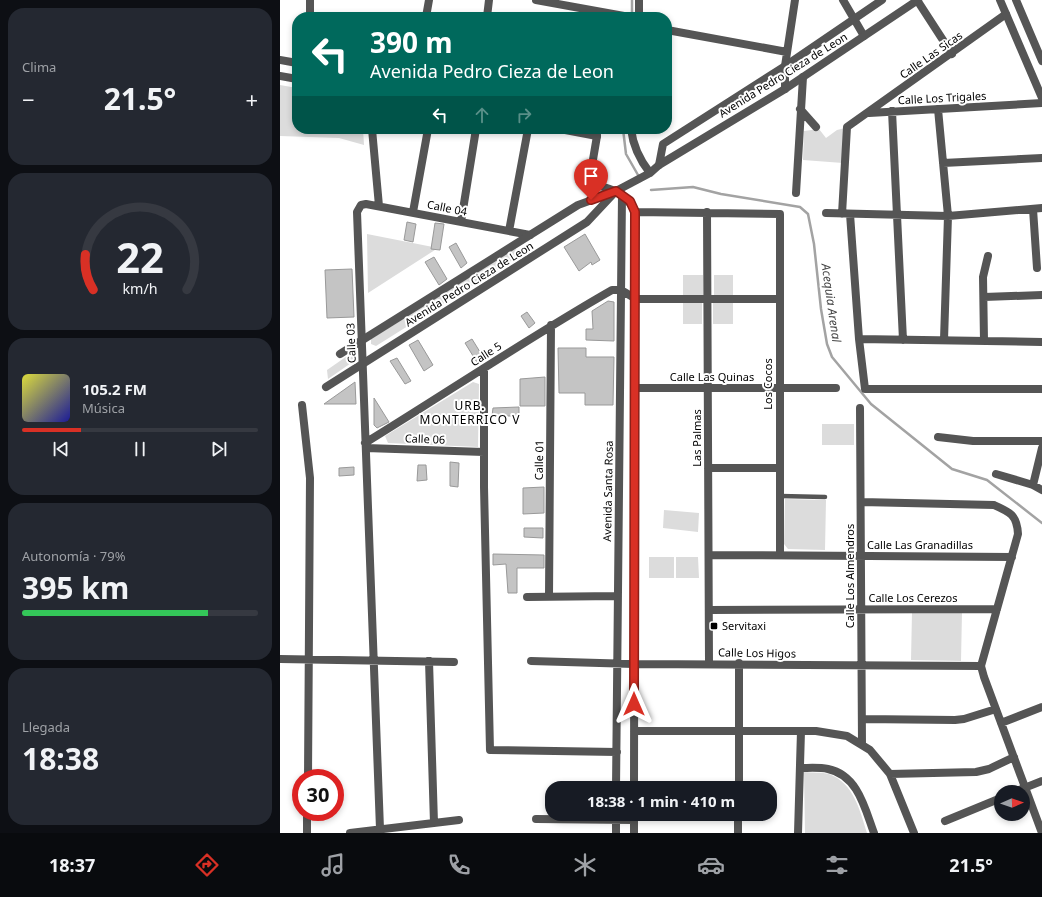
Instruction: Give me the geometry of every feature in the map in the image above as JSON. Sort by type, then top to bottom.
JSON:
[{"type":"street","points":[[310,0],[310,12]]},
{"type":"street","points":[[427,12],[429,0]]},
{"type":"street","points":[[488,12],[489,0]]},
{"type":"street","points":[[536,0],[602,12]]},
{"type":"street","points":[[639,0],[639,12]]},
{"type":"street","points":[[785,89],[785,66],[795,0]]},
{"type":"street","points":[[843,0],[864,36]]},
{"type":"street","name":"Avenida Pedro Cieza de Leon","points":[[658,165],[663,144],[785,66],[882,0]]},
{"type":"street","points":[[917,0],[952,54]]},
{"type":"street","name":"Avenida Pedro Cieza de Leon","points":[[326,386],[587,222],[634,181],[785,89],[917,0]]},
{"type":"street","points":[[1000,0],[1042,98]]},
{"type":"street","points":[[1016,0],[1042,61]]},
{"type":"street","name":"Calle Las Sicas","points":[[869,113],[1006,14]]},
{"type":"street","points":[[672,31],[787,52]]},
{"type":"street","points":[[280,60],[292,62]]},
{"type":"street","points":[[280,76],[292,78]]},
{"type":"street","points":[[796,193],[803,77]]},
{"type":"street","name":"Calle Los Trigales","points":[[846,214],[848,127],[869,113],[1042,103]]},
{"type":"street","points":[[800,109],[816,127]]},
{"type":"street","points":[[938,110],[948,216],[944,340]]},
{"type":"street","points":[[892,111],[903,340]]},
{"type":"street","points":[[372,134],[379,206]]},
{"type":"street","points":[[413,212],[427,134]]},
{"type":"street","points":[[461,222],[475,134]]},
{"type":"street","points":[[509,231],[527,134]]},
{"type":"street","points":[[596,134],[589,183],[619,193],[630,201],[635,212],[636,388],[634,781]]},
{"type":"street","points":[[632,134],[639,160],[646,174]]},
{"type":"street","points":[[943,163],[1042,158]]},
{"type":"street","name":"Avenida Pedro Cieza de Leon","points":[[340,354],[578,205],[619,193]]},
{"type":"street","name":"Avenida Santa Rosa","points":[[616,781],[621,290],[619,193]]},
{"type":"street","name":"Calle 04","points":[[360,206],[366,204],[379,206],[530,235]]},
{"type":"street","name":"Calle 03","points":[[360,206],[356,215],[380,829]]},
{"type":"street","points":[[826,213],[948,216],[1042,208]]},
{"type":"street","points":[[1033,209],[1037,268]]},
{"type":"street","points":[[635,212],[707,212]]},
{"type":"street","name":"Los Cocos","points":[[707,212],[780,214],[780,554]]},
{"type":"street","name":"Las Palmas","points":[[707,212],[709,663]]},
{"type":"street","points":[[846,214],[865,389],[1042,389]]},
{"type":"street","points":[[984,341],[983,277],[988,256]]},
{"type":"street","name":"Calle 5","points":[[366,446],[552,325],[612,290],[621,290]]},
{"type":"street","points":[[621,290],[636,299],[779,299]]},
{"type":"street","points":[[984,297],[1042,295]]},
{"type":"street","name":"Calle 01","points":[[549,596],[552,325]]},
{"type":"street","points":[[859,339],[1042,342]]},
{"type":"street","points":[[484,370],[484,487],[490,750],[617,752]]},
{"type":"street","name":"Calle Las Quinas","points":[[636,388],[836,388]]},
{"type":"street","points":[[302,405],[310,478],[308,769]]},
{"type":"street","name":"Calle Los Almendros","points":[[860,408],[862,744]]},
{"type":"street","points":[[938,437],[973,441],[1042,441]]},
{"type":"street","name":"Calle 06","points":[[366,446],[484,452]]},
{"type":"street","points":[[1033,485],[1042,448]]},
{"type":"street","points":[[708,468],[780,468]]},
{"type":"street","points":[[996,474],[1033,485],[1042,490]]},
{"type":"street","points":[[861,502],[994,505],[1008,511],[1018,522],[1018,534],[981,666],[1024,785]]},
{"type":"street","name":"Calle Las Granadillas","points":[[709,555],[780,554],[1012,557]]},
{"type":"street","points":[[527,597],[618,596]]},
{"type":"street","name":"Calle Los Cerezos","points":[[709,610],[997,609]]},
{"type":"street","points":[[280,659],[454,662]]},
{"type":"street","points":[[429,661],[434,823]]},
{"type":"street","name":"Calle Los Higos","points":[[532,661],[618,664],[740,663],[981,666]]},
{"type":"street","points":[[739,781],[740,663]]},
{"type":"street","points":[[1001,723],[1042,707]]},
{"type":"street","points":[[862,719],[955,720],[964,719],[996,709]]},
{"type":"street","points":[[634,731],[801,731],[832,732],[847,736],[862,744],[878,758],[890,774],[914,833]]},
{"type":"street","points":[[798,833],[801,731]]},
{"type":"street","points":[[890,774],[976,772],[989,769],[1014,757]]},
{"type":"street","points":[[800,768],[828,769],[845,777],[859,793],[874,833]]},
{"type":"street","points":[[1030,786],[1042,781]]},
{"type":"street","points":[[945,821],[994,801]]},
{"type":"street","points":[[1030,801],[1042,833]]},
{"type":"street","points":[[536,819],[545,819]]},
{"type":"street","points":[[350,833],[459,820]]},
{"type":"street","points":[[307,821],[307,833]]},
{"type":"street","points":[[616,821],[616,833]]},
{"type":"street","points":[[634,821],[634,833]]},
{"type":"street","points":[[738,821],[738,833]]},
{"type":"lane","points":[[780,496],[825,496]]},
{"type":"shaded area","points":[[280,85],[292,87],[292,134],[363,134],[364,145],[339,138],[280,136]]},
{"type":"shaded area","points":[[845,128],[843,163],[803,160],[804,131],[819,129],[826,138],[837,130]]},
{"type":"shaded area","points":[[367,234],[438,248],[368,293]]},
{"type":"shaded area","points":[[516,249],[519,253],[518,257],[376,346],[371,344],[371,339]]},
{"type":"shaded area","points":[[683,275],[703,275],[703,296],[683,296]]},
{"type":"shaded area","points":[[714,275],[733,275],[733,296],[714,296]]},
{"type":"shaded area","points":[[683,302],[702,302],[702,324],[683,324]]},
{"type":"shaded area","points":[[713,302],[733,302],[733,324],[713,324]]},
{"type":"shaded area","points":[[350,354],[354,355],[354,361],[328,379],[327,370]]},
{"type":"shaded area","points":[[473,382],[479,384],[478,447],[388,443],[385,436]]},
{"type":"shaded area","points":[[822,424],[854,424],[854,445],[822,445]]},
{"type":"shaded area","points":[[785,499],[826,500],[825,550],[788,549],[784,544]]},
{"type":"shaded area","points":[[664,510],[699,513],[698,532],[663,528]]},
{"type":"shaded area","points":[[649,557],[674,557],[674,578],[649,578]]},
{"type":"shaded area","points":[[676,557],[698,557],[699,578],[676,578]]},
{"type":"shaded area","points":[[912,612],[962,612],[961,661],[911,660]]},
{"type":"shaded area","points":[[804,772],[829,774],[838,778],[855,799],[867,833],[805,833]]},
{"type":"building","points":[[407,222],[416,224],[413,242],[404,240]]},
{"type":"building","points":[[435,223],[444,224],[440,250],[431,249]]},
{"type":"building","points":[[585,234],[600,260],[592,265],[591,262],[579,271],[564,247]]},
{"type":"building","points":[[456,243],[467,263],[461,268],[449,247]]},
{"type":"building","points":[[434,257],[447,279],[439,285],[425,262]]},
{"type":"building","points":[[352,269],[354,317],[327,318],[325,270]]},
{"type":"building","points":[[608,301],[614,302],[614,341],[586,340],[586,329],[593,329],[592,311]]},
{"type":"building","points":[[527,312],[535,323],[529,328],[521,316]]},
{"type":"building","points":[[472,339],[485,360],[478,364],[465,343]]},
{"type":"building","points":[[418,340],[433,365],[424,371],[409,345]]},
{"type":"building","points":[[558,348],[586,348],[586,357],[614,357],[613,405],[585,405],[585,393],[559,393]]},
{"type":"building","points":[[397,358],[411,381],[405,384],[390,361]]},
{"type":"building","points":[[545,377],[545,406],[520,406],[520,379]]},
{"type":"building","points":[[355,382],[356,404],[324,404]]},
{"type":"building","points":[[374,398],[389,422],[377,428],[374,425]]},
{"type":"building","points":[[519,407],[519,416],[492,416],[493,408]]},
{"type":"building","points":[[450,462],[459,463],[458,487],[450,486]]},
{"type":"building","points":[[418,465],[426,465],[427,480],[417,481]]},
{"type":"building","points":[[354,467],[354,475],[339,476],[339,468]]},
{"type":"building","points":[[544,487],[544,513],[523,514],[523,488]]},
{"type":"building","points":[[524,528],[543,528],[543,538],[524,537]]},
{"type":"building","points":[[493,554],[544,555],[544,568],[517,568],[517,593],[508,593],[506,564],[493,565]]},
{"type":"waterway","name":"Acequia Arenal","points":[[632,0],[632,12]]},
{"type":"waterway","name":"Acequia Arenal","points":[[624,134],[626,154],[638,175]]},
{"type":"waterway","name":"Acequia Arenal","points":[[651,190],[693,187],[721,194],[800,207],[808,214],[814,244],[821,309],[827,344],[832,357],[871,404],[952,469],[987,480],[1042,523]]},
{"type":"place","name":"Servitaxi","points":[[714,626]]},
{"type":"district","name":"URB. MONTERRICO V","points":[[470,413]]},
{"type":"route","points":[[591,200],[616,191],[630,201],[635,212],[634,704]]}]
